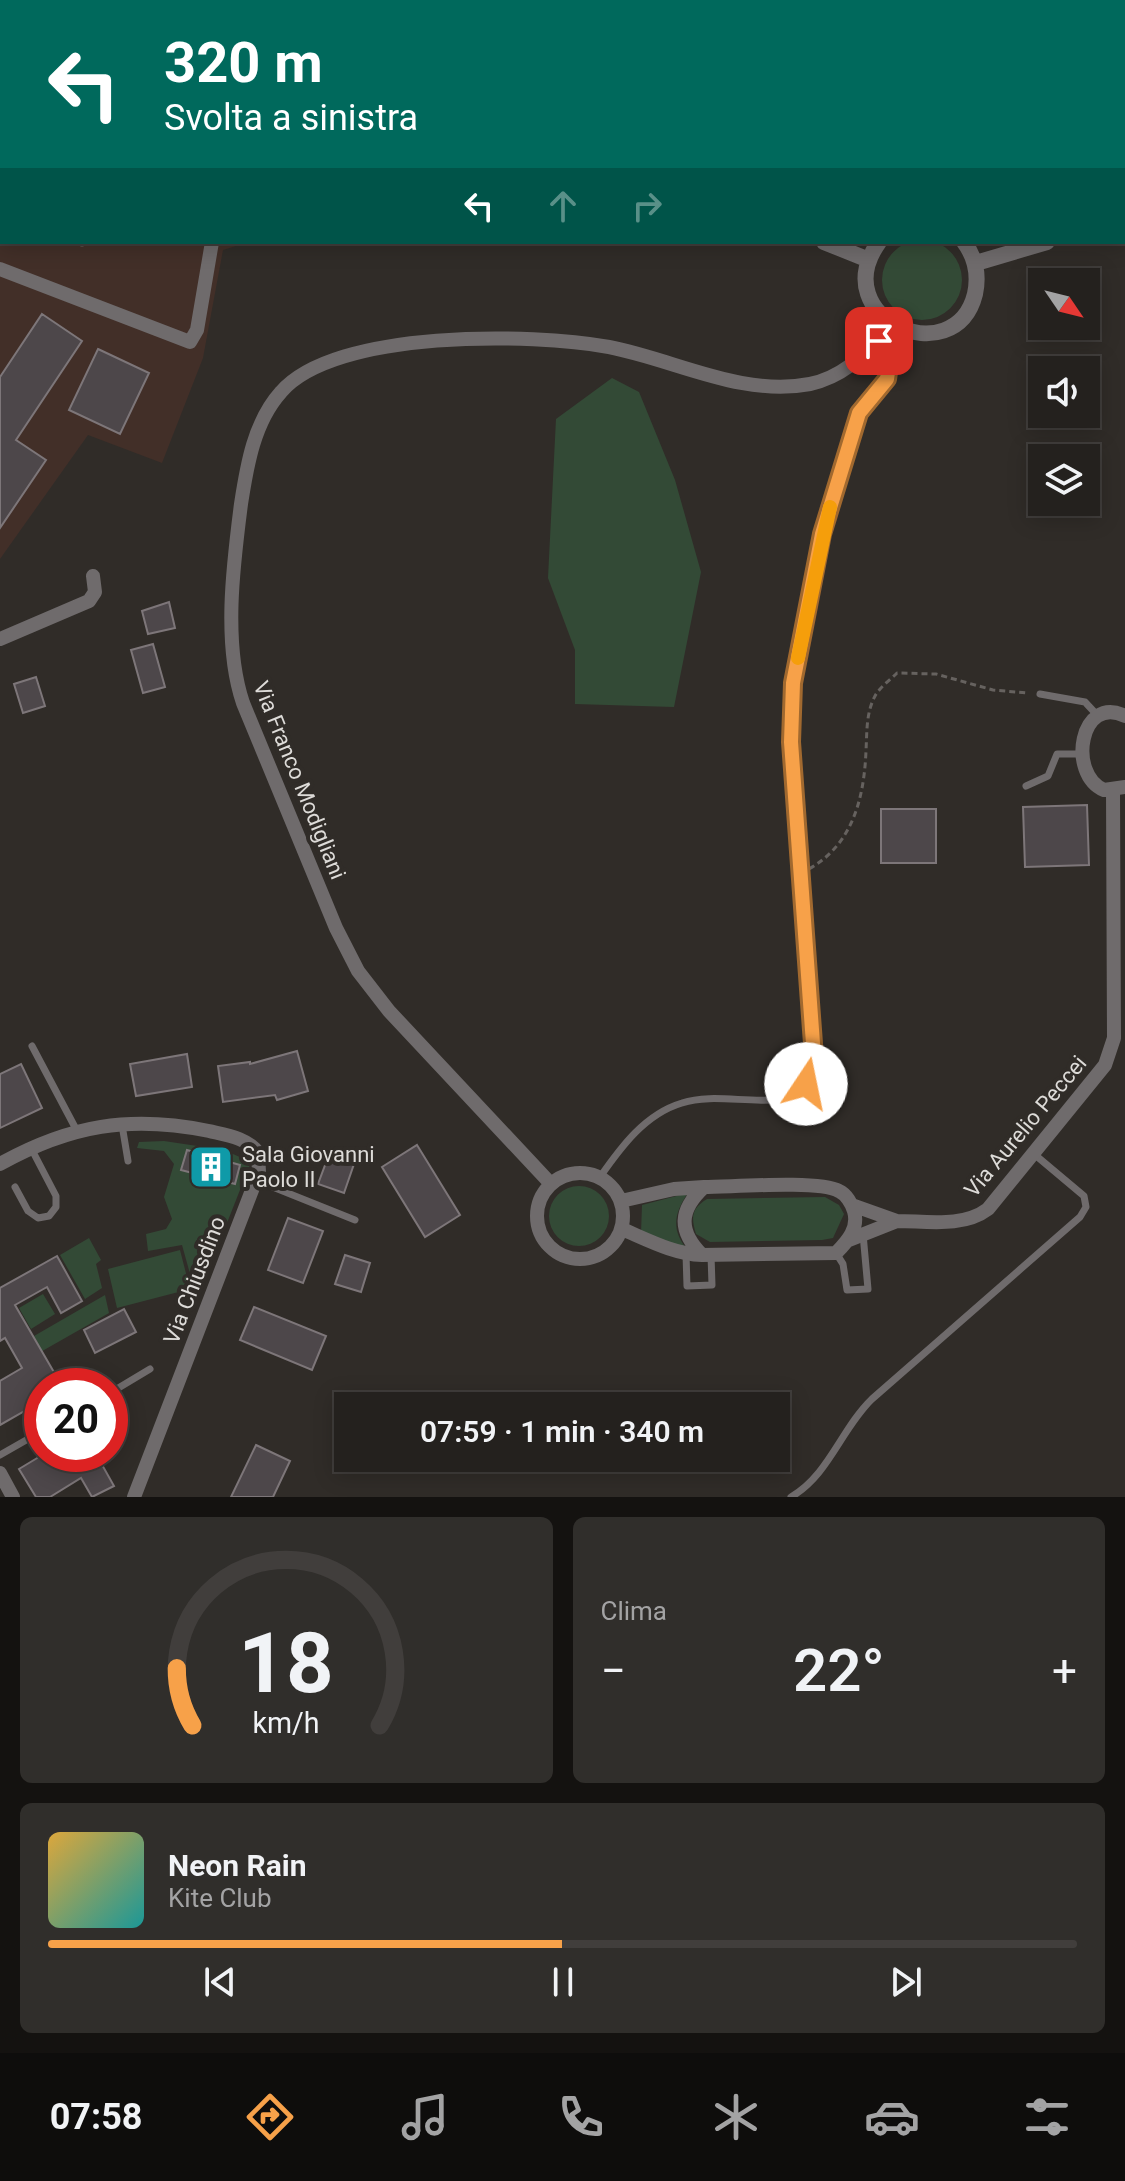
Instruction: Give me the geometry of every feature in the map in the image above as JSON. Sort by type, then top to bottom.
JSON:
[{"type":"street","points":[[0,269],[190,342],[197,330],[212,244]]},
{"type":"street","points":[[829,244],[869,260]]},
{"type":"street","points":[[878,244],[869,260],[866,275],[870,300],[894,326],[929,334],[948,329],[973,302],[977,283],[976,263],[965,244]]},
{"type":"street","points":[[976,263],[1040,244]]},
{"type":"street","name":"Via Franco Modigliani","points":[[551,1184],[389,1011],[358,971],[336,928],[243,703],[234,667],[232,622],[246,472],[258,433],[275,399],[301,375],[329,361],[395,345],[500,340],[588,344],[738,382],[776,387],[829,378],[848,368],[894,326]]},
{"type":"street","points":[[0,639],[89,601],[95,592],[93,576]]},
{"type":"street","points":[[1119,789],[1097,786],[1089,779],[1084,770],[1085,729],[1098,716],[1113,712],[1125,716]]},
{"type":"street","name":"Via Aurelio Peccei","points":[[621,1201],[674,1189],[820,1187],[840,1191],[852,1205],[897,1221],[965,1221],[978,1217],[988,1209],[1105,1065],[1112,1051],[1119,789]]},
{"type":"street","points":[[0,1164],[31,1148],[77,1131],[145,1122],[201,1130],[246,1142],[255,1149],[260,1159],[255,1180]]},
{"type":"street","points":[[577,1173],[600,1177],[614,1189],[621,1201],[622,1229],[615,1242],[592,1258],[564,1256],[551,1248],[538,1224],[543,1196],[551,1184],[577,1173]]},
{"type":"street","name":"Via Chiusdino","points":[[134,1497],[255,1180]]},
{"type":"street","points":[[704,1187],[690,1201],[683,1221],[686,1235],[707,1255]]},
{"type":"street","points":[[622,1229],[686,1254],[836,1253],[856,1237],[852,1205]]},
{"type":"street","name":"Via Aurelio Peccei","points":[[856,1237],[897,1221]]},
{"type":"street","points":[[0,1473],[13,1497]]},
{"type":"lane","points":[[600,1177],[625,1140],[665,1110],[684,1101],[791,1097],[815,1071],[791,742],[793,683],[822,534],[859,413],[887,379],[890,359],[879,341]]},
{"type":"lane","points":[[1040,694],[1085,702],[1098,716]]},
{"type":"lane","points":[[1026,786],[1048,776],[1057,754],[1084,754]]},
{"type":"lane","points":[[32,1046],[77,1131]]},
{"type":"lane","points":[[122,1123],[128,1161]]},
{"type":"lane","points":[[15,1187],[28,1211],[38,1218],[49,1216],[56,1207],[56,1196],[31,1148]]},
{"type":"lane","points":[[791,1497],[814,1480],[856,1415],[872,1399],[1080,1217],[1086,1207],[1084,1196],[1033,1154]]},
{"type":"lane","points":[[255,1180],[355,1220]]},
{"type":"lane","points":[[836,1253],[843,1264],[847,1290],[868,1289],[856,1237]]},
{"type":"lane","points":[[686,1254],[687,1286],[712,1285],[707,1255]]},
{"type":"lane","points":[[128,1382],[150,1369]]},
{"type":"lane","points":[[0,1455],[24,1441]]},
{"type":"path","points":[[800,874],[822,862],[848,831],[864,791],[868,716],[876,694],[897,673],[936,674],[993,690],[1040,694]]},
{"type":"shaded area","points":[[0,244],[242,244],[223,250],[203,358],[162,463],[88,435],[0,559]]},
{"type":"green space","points":[[905,244],[939,244],[955,258],[962,272],[962,288],[955,302],[944,313],[930,320],[914,320],[900,313],[889,302],[882,288],[885,265],[894,252]]},
{"type":"green space","points":[[612,378],[639,392],[675,480],[701,572],[674,707],[575,704],[575,650],[548,578],[556,419]]},
{"type":"green space","points":[[164,1141],[224,1150],[251,1162],[197,1299],[182,1245],[148,1251],[146,1234],[166,1229],[172,1219],[164,1197],[174,1164],[164,1151],[137,1148],[139,1142]]},
{"type":"green space","points":[[579,1186],[591,1188],[600,1195],[607,1204],[607,1228],[600,1237],[591,1244],[579,1246],[567,1244],[558,1237],[551,1228],[549,1216],[551,1204],[558,1195],[567,1188]]},
{"type":"green space","points":[[688,1193],[676,1221],[678,1235],[687,1249],[641,1233],[642,1205]]},
{"type":"green space","points":[[825,1197],[839,1205],[844,1214],[833,1238],[710,1242],[696,1234],[694,1228],[695,1210],[707,1199]]},
{"type":"green space","points":[[89,1238],[101,1260],[96,1264],[102,1288],[85,1299],[60,1255]]},
{"type":"green space","points":[[180,1250],[190,1289],[117,1308],[108,1269]]},
{"type":"green space","points":[[43,1294],[55,1314],[31,1329],[19,1308]]},
{"type":"green space","points":[[105,1295],[109,1313],[23,1362],[18,1354],[38,1343],[34,1336]]},
{"type":"building","points":[[42,314],[82,341],[16,440],[46,460],[0,528],[0,377]]},
{"type":"building","points":[[98,349],[149,373],[120,434],[69,410]]},
{"type":"building","points":[[169,602],[175,628],[148,634],[142,611]]},
{"type":"building","points":[[153,644],[165,687],[143,693],[131,650]]},
{"type":"building","points":[[36,677],[45,706],[23,713],[14,684]]},
{"type":"building","points":[[1087,805],[1089,865],[1025,867],[1023,807]]},
{"type":"building","points":[[881,809],[936,809],[936,863],[881,863]]},
{"type":"building","points":[[297,1051],[308,1091],[277,1100],[275,1095],[223,1102],[218,1066],[250,1064]]},
{"type":"building","points":[[187,1054],[192,1087],[136,1096],[130,1064]]},
{"type":"building","points":[[21,1064],[42,1108],[0,1128],[0,1074]]},
{"type":"building","points":[[417,1145],[460,1215],[425,1237],[382,1167]]},
{"type":"building","name":"Sala Giovanni Paolo II","points":[[187,1150],[240,1165],[235,1184],[181,1170]]},
{"type":"building","points":[[330,1152],[355,1161],[344,1193],[318,1184]]},
{"type":"building","points":[[288,1218],[323,1231],[303,1283],[268,1270]]},
{"type":"building","points":[[345,1255],[370,1263],[361,1292],[335,1284]]},
{"type":"building","points":[[57,1256],[82,1301],[61,1313],[47,1287],[15,1305],[52,1368],[24,1368],[24,1411],[0,1425],[0,1381],[22,1368],[5,1338],[0,1341],[0,1288]]},
{"type":"building","points":[[254,1307],[326,1336],[312,1370],[240,1340]]},
{"type":"building","points":[[124,1309],[136,1332],[95,1353],[84,1330]]},
{"type":"building","points":[[256,1445],[290,1461],[273,1497],[231,1497]]},
{"type":"building","points":[[24,1466],[24,1472],[106,1472],[114,1486],[92,1497],[81,1478],[50,1497],[36,1497],[19,1469]]},
{"type":"slow traffic","points":[[798,658],[830,507]]},
{"type":"place","name":"Sala Giovanni Paolo II","points":[[211,1167]]},
{"type":"route","points":[[806,1084],[815,1071],[791,742],[793,683],[822,534],[859,413],[887,379],[890,359],[879,341]]}]
